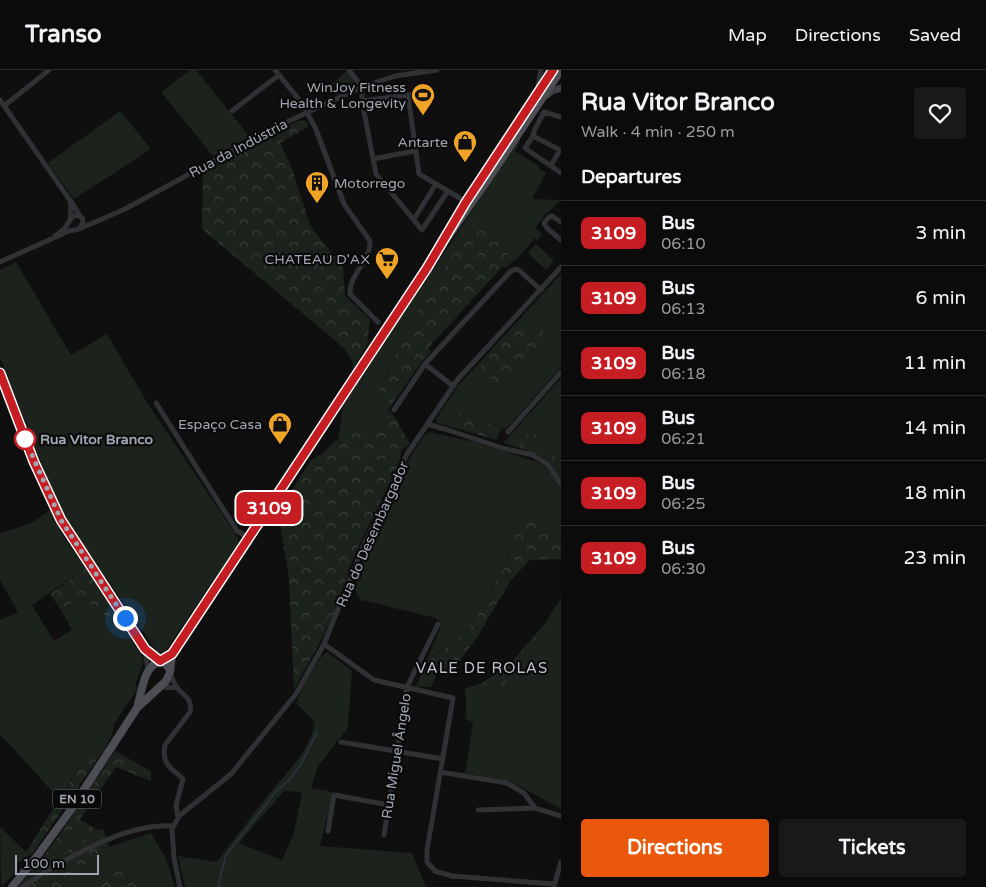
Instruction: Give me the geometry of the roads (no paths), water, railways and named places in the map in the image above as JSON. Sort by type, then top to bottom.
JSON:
[{"type":"main road","points":[[137,708],[148,671],[172,654],[436,254],[487,181],[556,72]]},
{"type":"main road","points":[[436,254],[466,202],[537,101],[552,91],[561,88]]},
{"type":"main road","points":[[137,708],[166,681],[170,671],[172,654]]},
{"type":"main road","points":[[160,661],[165,663],[170,671]]},
{"type":"main road","points":[[145,679],[150,687],[154,689],[159,688]]},
{"type":"main road","name":"EN 10","points":[[12,887],[70,811],[137,708]]},
{"type":"street","points":[[4,106],[49,70]]},
{"type":"street","points":[[349,70],[362,87],[362,101],[376,174],[422,230],[448,191]]},
{"type":"street","name":"Rua da Indústria","points":[[0,262],[126,209],[193,171],[362,87],[395,76],[437,70]]},
{"type":"street","points":[[537,101],[541,70]]},
{"type":"street","points":[[232,111],[277,72],[301,102],[315,126],[344,204],[370,241],[368,254],[351,283],[350,294],[378,322]]},
{"type":"street","points":[[362,101],[428,93]]},
{"type":"street","points":[[408,96],[419,174],[466,202]]},
{"type":"street","points":[[0,100],[69,198],[81,217],[83,223],[78,229],[70,226],[71,207],[69,198]]},
{"type":"street","points":[[561,117],[544,112],[525,149],[551,164],[561,173]]},
{"type":"street","points":[[533,136],[561,150],[551,164]]},
{"type":"street","points":[[373,159],[415,151]]},
{"type":"street","points":[[414,219],[436,184]]},
{"type":"street","points":[[69,221],[75,216],[81,217]]},
{"type":"street","points":[[561,222],[551,216],[544,224],[561,240]]},
{"type":"street","name":"Rua da Indústria","points":[[81,217],[92,221],[100,220]]},
{"type":"street","name":"Rua da Indústria","points":[[54,238],[69,221]]},
{"type":"street","name":"Rua do Desembargador","points":[[178,818],[231,774],[296,694],[324,644],[363,547],[407,454],[453,386],[561,267]]},
{"type":"street","points":[[394,410],[425,364],[511,271],[516,269],[520,271],[541,290]]},
{"type":"street","points":[[425,364],[453,386]]},
{"type":"street","points":[[508,432],[561,372]]},
{"type":"street","points":[[0,373],[34,462],[61,520],[145,649],[148,671]]},
{"type":"street","points":[[156,403],[237,530],[249,538]]},
{"type":"street","points":[[428,424],[502,448],[532,455],[548,466],[561,484]]},
{"type":"street","name":"Rua Miguel Ângelo","points":[[384,835],[407,687],[438,624]]},
{"type":"street","points":[[324,644],[374,680],[453,698],[427,850],[427,862],[435,871],[452,876],[554,886],[561,862]]},
{"type":"street","points":[[145,649],[160,661]]},
{"type":"street","points":[[170,671],[178,688],[189,699],[191,707],[190,712],[168,741],[164,752],[168,765],[183,779],[176,805],[178,818],[172,829],[174,858],[180,887]]},
{"type":"street","points":[[159,688],[178,688]]},
{"type":"street","points":[[341,742],[443,759]]},
{"type":"street","points":[[440,772],[507,782],[524,793],[535,808]]},
{"type":"street","points":[[328,831],[334,795],[389,805]]},
{"type":"street","points":[[478,810],[535,808],[561,816]]},
{"type":"street","points":[[22,887],[49,869],[92,847],[142,828],[160,825],[174,826]]},
{"type":"waterway","points":[[219,887],[226,855],[276,791],[289,780],[301,764],[317,732]]},
{"type":"place","name":"WinJoy Fitness Health & Longevity","points":[[423,116]]},
{"type":"place","name":"Antarte","points":[[465,163]]},
{"type":"place","name":"Motorrego","points":[[317,204]]},
{"type":"place","name":"CHATEAU D'AX","points":[[387,280]]},
{"type":"place","name":"Rua Vitor Branco","points":[[25,439]]},
{"type":"place","name":"Espaço Casa","points":[[280,445]]},
{"type":"district","name":"VALE DE ROLAS","points":[[482,668]]}]
